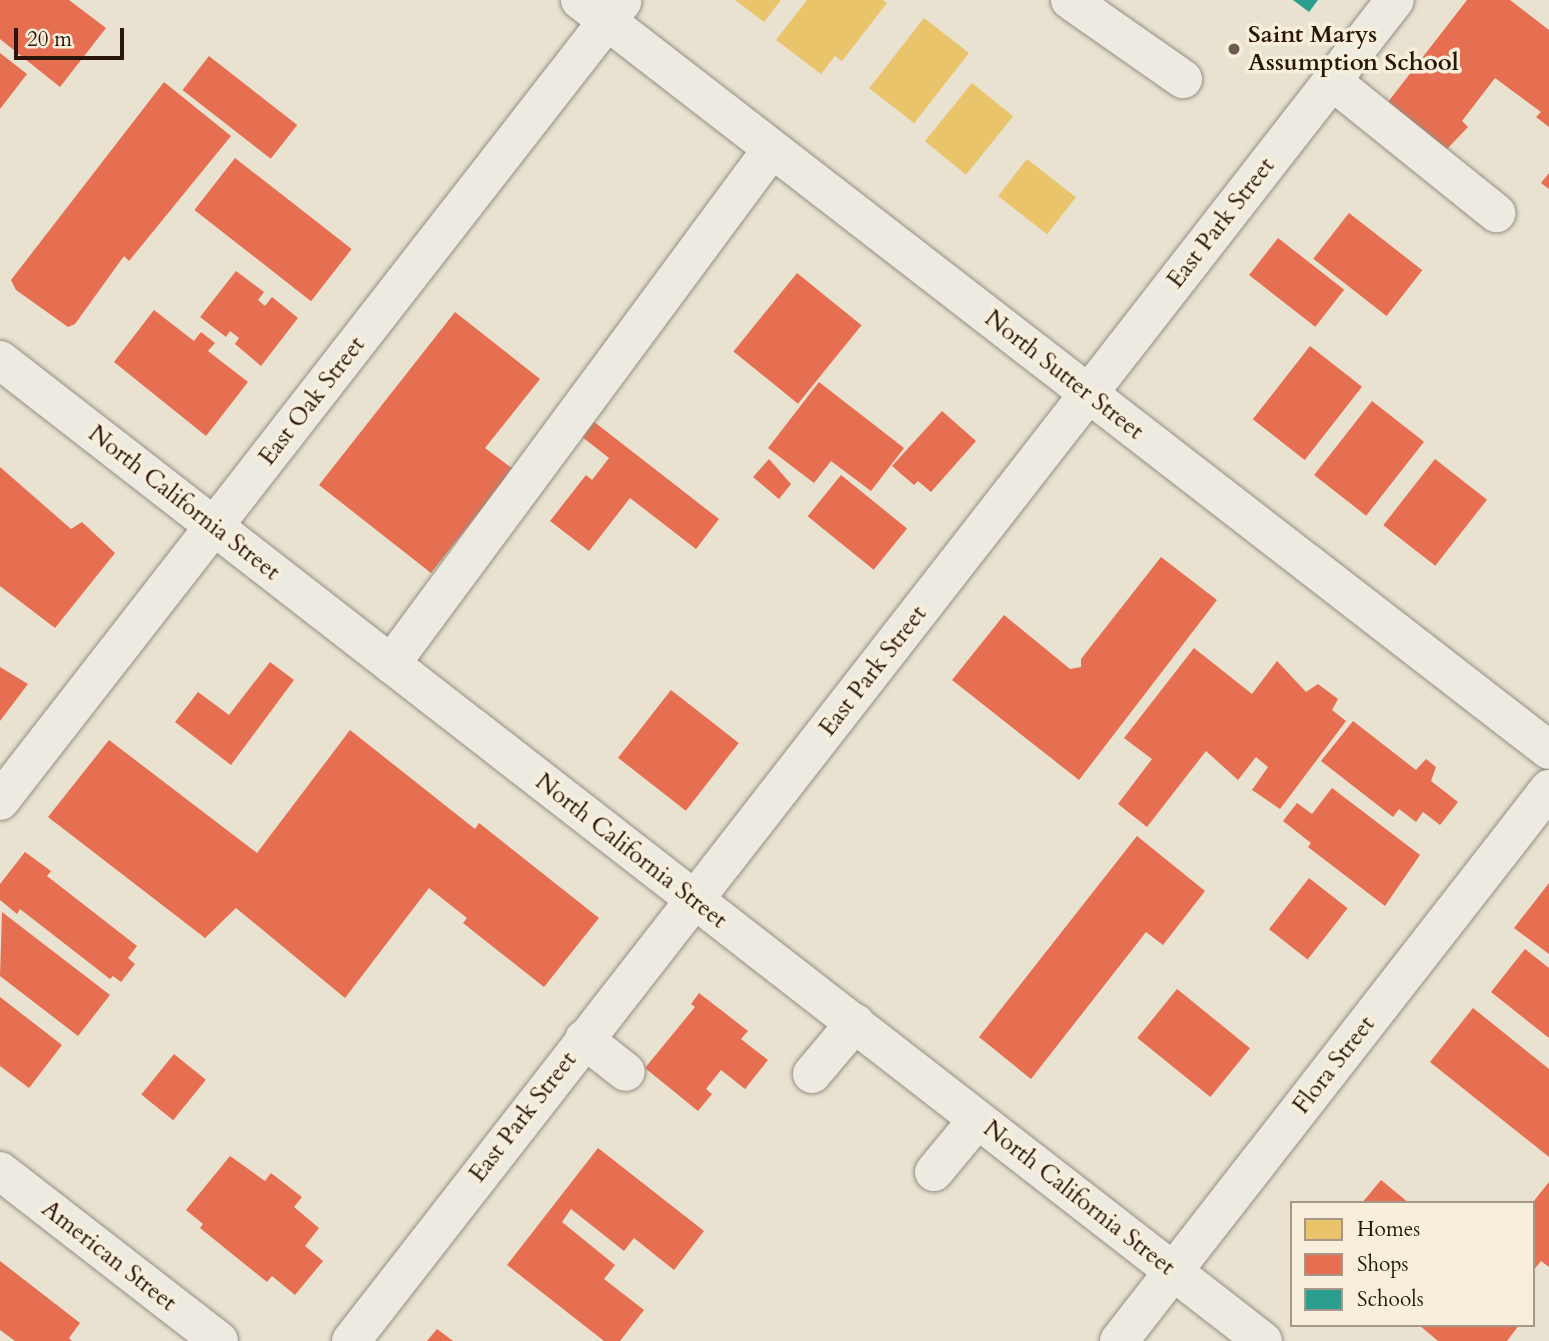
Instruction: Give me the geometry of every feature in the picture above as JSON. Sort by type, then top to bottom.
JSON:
[{"type":"street","points":[[1070,0],[1183,79]]},
{"type":"street","name":"East Park Street","points":[[351,1341],[1395,0]]},
{"type":"street","name":"North Sutter Street","points":[[603,7],[771,150],[1549,750]]},
{"type":"street","name":"East Oak Street","points":[[0,801],[215,527],[603,7]]},
{"type":"street","points":[[1332,81],[1496,213]]},
{"type":"street","points":[[391,664],[771,150]]},
{"type":"street","name":"North California Street","points":[[0,360],[1263,1341]]},
{"type":"street","name":"Flora Street","points":[[1118,1341],[1549,789]]},
{"type":"street","points":[[812,1074],[855,1023]]},
{"type":"street","points":[[584,1039],[626,1072]]},
{"type":"street","points":[[934,1172],[977,1119]]},
{"type":"street","name":"American Street","points":[[0,1171],[219,1341]]},
{"type":"building: Homes","points":[[735,0],[781,0],[764,22]]},
{"type":"building: Homes","points":[[807,0],[883,0],[887,3],[842,61],[835,56],[821,74],[776,40]]},
{"type":"building: Homes","points":[[924,18],[969,53],[914,123],[869,88]]},
{"type":"building: Homes","points":[[972,83],[1013,116],[966,175],[925,141]]},
{"type":"building: Homes","points":[[1027,159],[1076,197],[1047,234],[998,196]]},
{"type":"building: Shops","points":[[0,0],[69,0],[106,28],[60,87],[0,39]]},
{"type":"building: Shops","points":[[1467,0],[1510,0],[1549,30],[1549,127],[1536,117],[1541,112],[1495,78],[1462,121],[1468,127],[1447,149],[1388,102]]},
{"type":"building: Shops","points":[[0,53],[27,74],[0,109]]},
{"type":"building: Shops","points":[[209,56],[297,125],[271,159],[183,90]]},
{"type":"building: Shops","points":[[164,82],[231,136],[129,261],[124,256],[75,324],[68,327],[16,290],[11,280]]},
{"type":"building: Shops","points":[[235,158],[352,249],[311,301],[194,210]]},
{"type":"building: Shops","points":[[1549,173],[1549,189],[1541,183]]},
{"type":"building: Shops","points":[[1349,213],[1422,270],[1387,316],[1313,259]]},
{"type":"building: Shops","points":[[1278,238],[1344,290],[1315,327],[1249,275]]},
{"type":"building: Shops","points":[[236,271],[264,292],[258,300],[265,306],[272,297],[298,318],[261,366],[235,344],[239,338],[230,331],[226,337],[200,317]]},
{"type":"building: Shops","points":[[797,273],[862,325],[798,404],[733,351]]},
{"type":"building: Shops","points":[[154,310],[194,341],[201,332],[215,343],[208,351],[248,382],[206,436],[114,362]]},
{"type":"building: Shops","points":[[455,312],[540,379],[485,448],[513,469],[431,573],[319,485]]},
{"type":"building: Shops","points":[[1310,346],[1362,387],[1305,460],[1253,419]]},
{"type":"building: Shops","points":[[819,382],[904,448],[871,491],[831,461],[814,483],[768,448]]},
{"type":"building: Shops","points":[[1372,401],[1424,442],[1366,516],[1314,475]]},
{"type":"building: Shops","points":[[942,411],[976,441],[931,492],[918,481],[914,485],[892,466]]},
{"type":"building: Shops","points":[[593,421],[719,519],[696,549],[630,498],[589,551],[550,521],[586,475],[592,480],[609,458],[581,436]]},
{"type":"building: Shops","points":[[769,459],[791,484],[779,499],[753,477]]},
{"type":"building: Shops","points":[[1435,459],[1487,500],[1435,566],[1383,525]]},
{"type":"building: Shops","points":[[0,467],[71,529],[82,522],[115,553],[55,628],[0,586]]},
{"type":"building: Shops","points":[[841,475],[907,528],[874,570],[808,516]]},
{"type":"building: Shops","points":[[1161,557],[1217,600],[1079,780],[952,680],[1004,615],[1070,669],[1081,667],[1081,659]]},
{"type":"building: Shops","points":[[1194,648],[1252,694],[1277,661],[1306,692],[1318,684],[1338,699],[1332,710],[1346,721],[1280,809],[1252,790],[1268,767],[1256,757],[1238,780],[1206,751],[1147,827],[1118,804],[1152,759],[1124,738]]},
{"type":"building: Shops","points":[[270,662],[294,680],[231,765],[175,722],[198,692],[229,715]]},
{"type":"building: Shops","points":[[0,667],[28,684],[0,721]]},
{"type":"building: Shops","points":[[671,690],[739,743],[686,811],[618,758]]},
{"type":"building: Shops","points":[[1353,721],[1416,770],[1426,759],[1436,767],[1431,781],[1458,802],[1440,825],[1423,812],[1416,822],[1399,809],[1393,817],[1321,761]]},
{"type":"building: Shops","points":[[350,730],[475,829],[479,823],[599,918],[544,987],[463,923],[467,918],[429,888],[345,998],[236,908],[205,938],[48,817],[109,740],[257,853]]},
{"type":"building: Shops","points":[[1332,788],[1420,855],[1385,906],[1308,847],[1311,843],[1283,821],[1297,803],[1312,814]]},
{"type":"building: Shops","points":[[1137,836],[1205,891],[1163,945],[1146,932],[1031,1079],[979,1037]]},
{"type":"building: Shops","points":[[25,852],[51,871],[47,876],[137,946],[128,958],[135,964],[121,982],[113,976],[110,979],[20,909],[17,914],[0,900],[0,884]]},
{"type":"building: Shops","points":[[1309,878],[1348,908],[1308,959],[1269,929]]},
{"type":"building: Shops","points":[[1549,883],[1549,954],[1514,928]]},
{"type":"building: Shops","points":[[2,912],[110,995],[78,1036],[0,976]]},
{"type":"building: Shops","points":[[1525,949],[1549,968],[1549,1038],[1491,992]]},
{"type":"building: Shops","points":[[1177,989],[1250,1048],[1210,1097],[1137,1038]]},
{"type":"building: Shops","points":[[699,993],[748,1031],[741,1039],[768,1060],[745,1089],[721,1070],[706,1089],[712,1094],[698,1111],[645,1068],[695,1007],[691,1004]]},
{"type":"building: Shops","points":[[0,997],[62,1045],[29,1088],[0,1066]]},
{"type":"building: Shops","points":[[1473,1008],[1549,1069],[1549,1157],[1430,1062]]},
{"type":"building: Shops","points":[[174,1054],[206,1080],[173,1120],[141,1094]]},
{"type":"building: Shops","points":[[598,1148],[704,1231],[674,1270],[634,1238],[624,1251],[571,1209],[562,1222],[615,1265],[604,1279],[644,1310],[620,1341],[604,1341],[507,1265]]},
{"type":"building: Shops","points":[[230,1156],[265,1181],[271,1173],[302,1197],[294,1207],[319,1228],[305,1246],[323,1261],[295,1295],[272,1276],[267,1282],[200,1228],[203,1224],[186,1210]]},
{"type":"building: Shops","points":[[1381,1180],[1407,1201],[1364,1201]]},
{"type":"building: Shops","points":[[1549,1182],[1549,1267],[1541,1261],[1535,1268],[1534,1201]]},
{"type":"building: Shops","points":[[0,1261],[80,1323],[69,1338],[72,1341],[15,1341],[0,1330]]},
{"type":"building: Shops","points":[[1421,1327],[1518,1327],[1507,1341],[1438,1341]]},
{"type":"building: Shops","points":[[437,1329],[453,1341],[427,1341]]},
{"type":"building: Schools","points":[[1293,0],[1318,0],[1309,12]]},
{"type":"place","name":"Saint Marys Assumption School","points":[[1234,49]]}]
